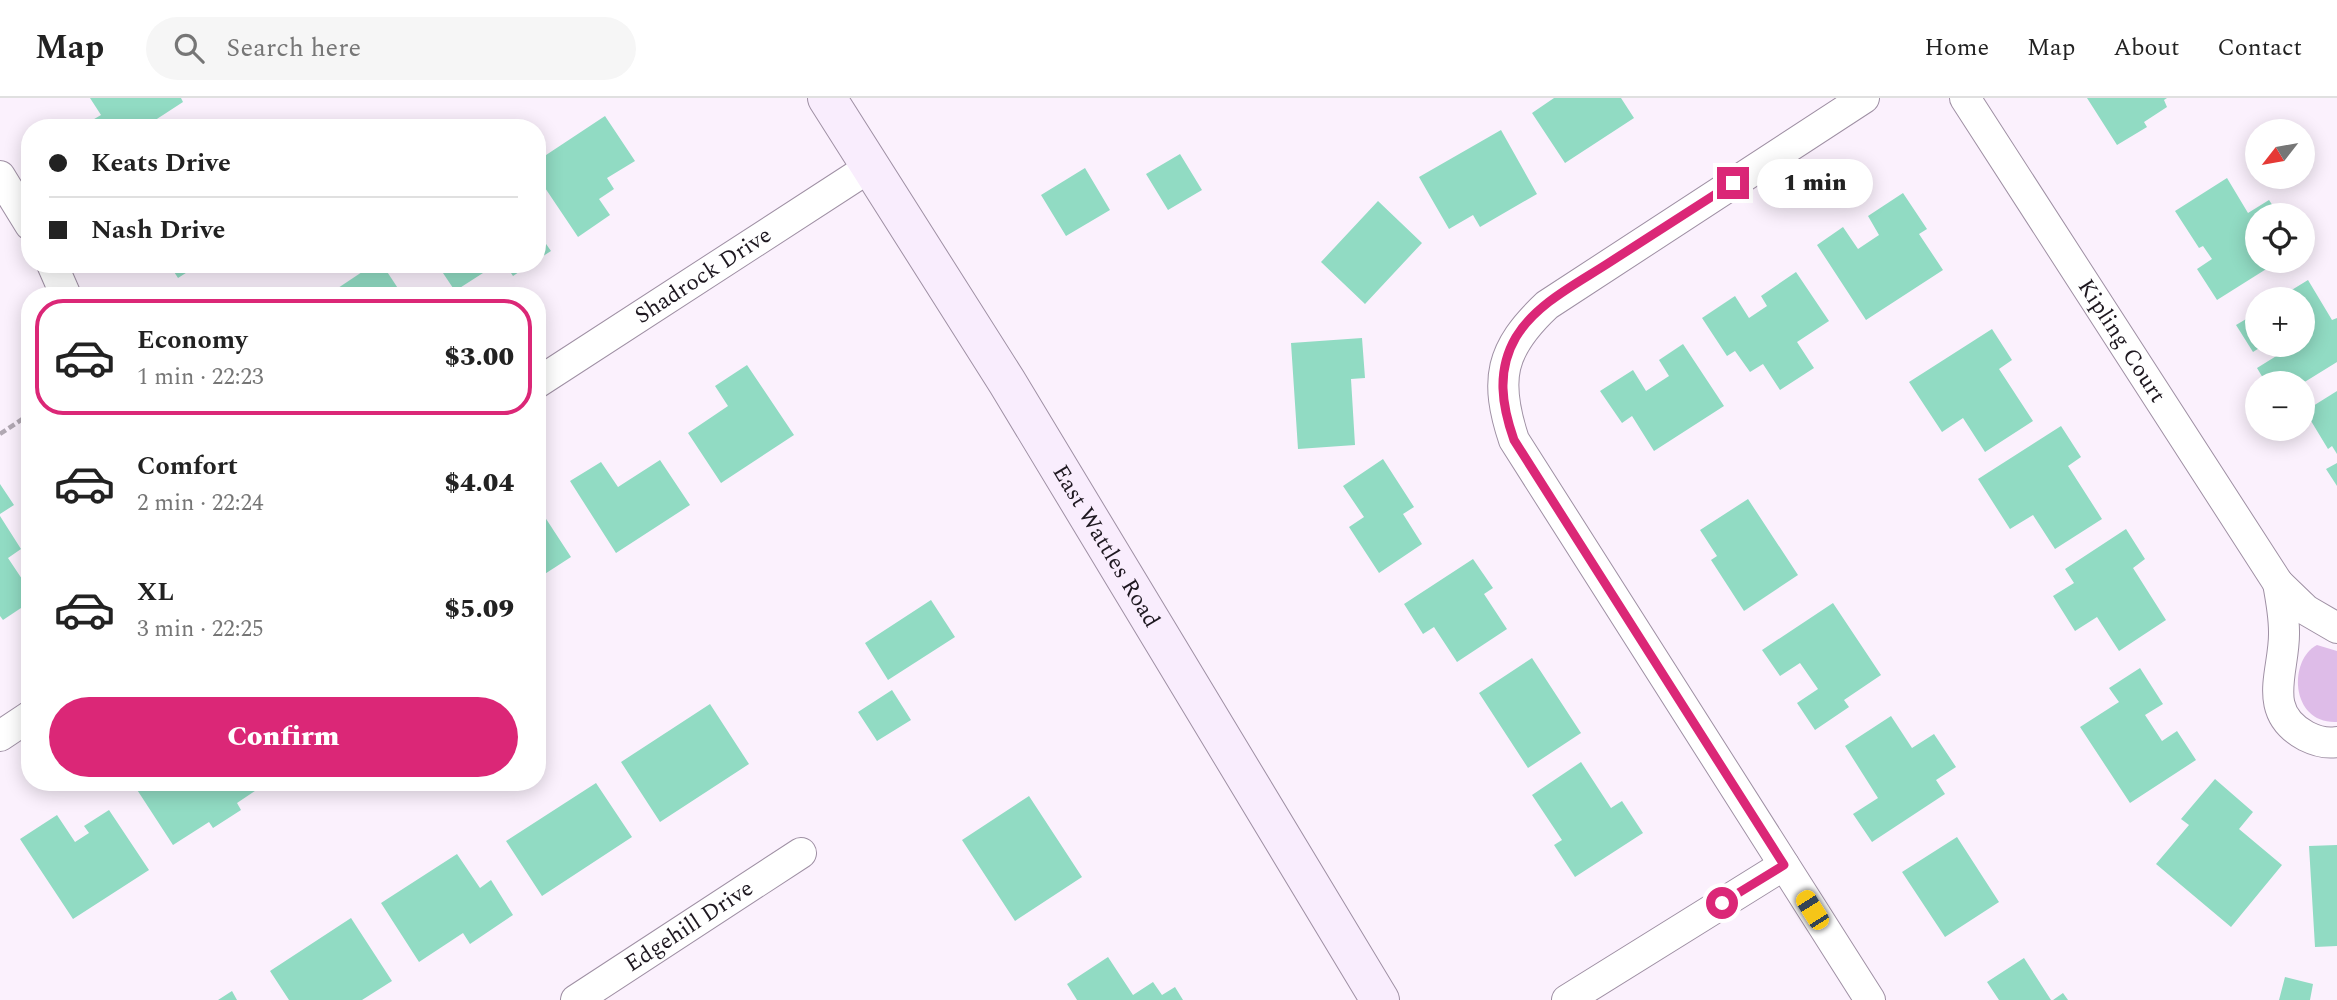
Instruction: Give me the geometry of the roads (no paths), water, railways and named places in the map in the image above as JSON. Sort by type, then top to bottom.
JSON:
[{"type":"main road","name":"East Wattles Road","points":[[827,98],[1014,394],[1380,1000]]},
{"type":"street","points":[[1864,98],[1547,304],[1516,337],[1502,384],[1505,413],[1514,440],[1870,1000]]},
{"type":"street","name":"Kipling Court","points":[[1965,98],[2278,583],[2306,610],[2337,628]]},
{"type":"street","name":"Shadrock Drive","points":[[546,377],[870,167]]},
{"type":"street","points":[[0,176],[21,210]]},
{"type":"street","name":"Kipling Court","points":[[2278,583],[2284,633],[2277,688],[2280,708],[2287,721],[2300,733],[2314,740],[2337,742]]},
{"type":"street","points":[[0,736],[21,722]]},
{"type":"street","name":"Edgehill Drive","points":[[576,1000],[801,853]]},
{"type":"street","points":[[1567,1000],[1784,865]]}]
